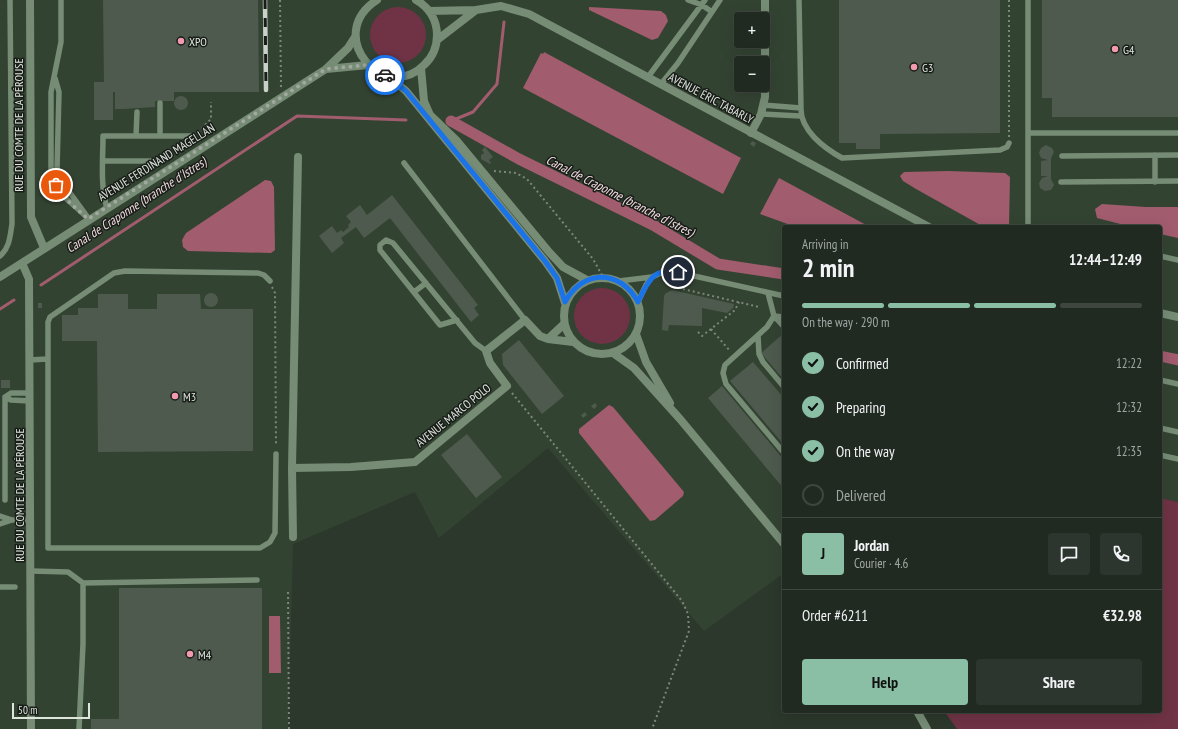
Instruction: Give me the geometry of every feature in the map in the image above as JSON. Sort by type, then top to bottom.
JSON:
[{"type":"street","name":"RUE DU COMTE DE LA PÉROUSE","points":[[30,0],[31,217],[44,248]]},
{"type":"street","points":[[377,0],[369,5],[362,14],[357,25],[355,37],[361,57],[377,72],[388,76],[406,91],[545,261],[557,278],[565,302]]},
{"type":"street","points":[[388,76],[411,74],[421,68],[429,60],[434,51],[437,40],[434,20],[429,11],[416,0]]},
{"type":"street","points":[[751,133],[761,114],[765,97],[765,0]]},
{"type":"street","name":"AVENUE ÉRIC TABARLY","points":[[429,11],[476,10],[501,6],[529,14],[925,225]]},
{"type":"street","name":"AVENUE ÉRIC TABARLY","points":[[437,40],[476,10]]},
{"type":"street","name":"AVENUE FERDINAND MAGELLAN","points":[[0,277],[88,219],[326,69],[348,48],[355,37]]},
{"type":"street","name":"AVENUE FERDINAND MAGELLAN","points":[[326,69],[368,65]]},
{"type":"street","points":[[421,68],[424,101],[430,115],[457,142],[549,252],[563,266],[587,280]]},
{"type":"street","points":[[293,537],[292,468],[298,157]]},
{"type":"street","name":"RUE DU COMTE DE LA PÉROUSE","points":[[22,263],[29,279],[31,520],[30,729]]},
{"type":"street","points":[[603,277],[619,281],[627,287],[638,302],[640,313],[636,334],[622,348],[614,352],[603,354],[592,353],[581,349],[573,342],[564,324],[563,313],[565,302],[578,285],[587,280],[603,277]]},
{"type":"street","points":[[1162,313],[1178,317]]},
{"type":"street","points":[[486,351],[525,320],[540,336],[548,339],[573,342]]},
{"type":"street","points":[[548,339],[564,324]]},
{"type":"street","points":[[636,334],[646,362],[680,419]]},
{"type":"street","name":"AVENUE MARCO POLO","points":[[292,468],[351,467],[415,462],[507,386],[490,363],[486,351]]},
{"type":"street","points":[[614,352],[634,368],[680,419],[782,542]]},
{"type":"street","points":[[918,713],[927,729]]},
{"type":"lane","points":[[0,256],[6,251],[12,224],[10,0]]},
{"type":"lane","points":[[61,0],[61,42],[52,92],[51,171],[61,194],[88,219]]},
{"type":"lane","points":[[688,0],[704,2],[712,12]]},
{"type":"lane","points":[[661,84],[720,0]]},
{"type":"lane","points":[[799,0],[800,116],[804,125],[827,149],[842,158],[1000,150],[1007,148],[1009,143]]},
{"type":"lane","points":[[1028,0],[1028,225]]},
{"type":"lane","points":[[648,77],[704,2]]},
{"type":"lane","points":[[160,104],[160,136]]},
{"type":"lane","points":[[763,105],[800,108]]},
{"type":"lane","points":[[136,136],[137,112]]},
{"type":"lane","points":[[761,114],[800,116]]},
{"type":"lane","points":[[1028,134],[1178,133]]},
{"type":"lane","points":[[107,208],[104,199],[103,136],[192,136]]},
{"type":"lane","points":[[1062,156],[1178,155]]},
{"type":"lane","points":[[1155,156],[1155,182]]},
{"type":"lane","points":[[103,161],[155,161]]},
{"type":"lane","points":[[404,163],[525,320]]},
{"type":"lane","points":[[1061,182],[1178,181]]},
{"type":"lane","points":[[457,320],[440,325],[380,250],[380,244],[386,240],[393,243],[457,320],[475,344],[486,351]]},
{"type":"lane","points":[[1162,256],[1178,260]]},
{"type":"lane","points":[[619,281],[652,277],[667,270],[782,296]]},
{"type":"lane","points":[[270,281],[264,275],[258,273],[114,273],[50,317],[48,322],[47,359],[48,548],[260,548],[270,542],[275,533],[276,454]]},
{"type":"lane","points":[[638,302],[646,285],[652,277]]},
{"type":"lane","points":[[414,292],[426,283]]},
{"type":"lane","points":[[768,292],[774,316],[782,326]]},
{"type":"lane","points":[[774,316],[782,317]]},
{"type":"lane","points":[[774,316],[767,327],[725,365],[722,373],[726,384],[782,451]]},
{"type":"lane","points":[[758,336],[758,354],[782,384]]},
{"type":"lane","points":[[30,360],[47,359]]},
{"type":"lane","points":[[1162,380],[1178,384]]},
{"type":"lane","points":[[5,500],[5,398],[11,393],[30,397]]},
{"type":"lane","points":[[1162,428],[1178,432]]},
{"type":"lane","points":[[1162,456],[1178,460]]},
{"type":"lane","points":[[0,516],[12,520],[31,520]]},
{"type":"lane","points":[[0,524],[12,520]]},
{"type":"lane","points":[[31,572],[68,572],[83,583],[258,580]]},
{"type":"lane","points":[[79,729],[84,644],[83,583]]},
{"type":"lane","points":[[0,587],[15,587]]},
{"type":"path","points":[[280,0],[281,97]]},
{"type":"path","points":[[1009,0],[1009,143]]},
{"type":"path","points":[[192,136],[205,127],[211,119],[211,102]]},
{"type":"path","points":[[481,171],[516,173],[527,179],[593,259],[603,277]]},
{"type":"path","points":[[270,281],[275,294],[276,454]]},
{"type":"path","points":[[683,289],[759,307]]},
{"type":"path","points":[[698,332],[702,336],[735,310],[739,302]]},
{"type":"path","points":[[711,329],[735,356]]},
{"type":"path","points":[[515,397],[682,601],[688,614],[689,631],[652,729]]},
{"type":"path","points":[[288,592],[288,729]]},
{"type":"shaded area","points":[[0,0],[1178,0],[1178,502],[1162,498],[1162,225],[782,225],[782,574],[704,631],[548,448],[439,538],[415,492],[293,544],[288,729],[0,729]]},
{"type":"shaded area","points":[[398,7],[409,10],[418,15],[423,24],[426,35],[423,46],[418,55],[409,60],[398,63],[387,60],[378,55],[373,46],[370,35],[373,24],[378,15],[387,10]]},
{"type":"shaded area","points":[[589,7],[661,11],[666,15],[668,21],[658,38],[652,40],[589,10]]},
{"type":"shaded area","points":[[544,52],[741,158],[723,194],[523,88],[541,53],[543,54]]},
{"type":"shaded area","points":[[948,171],[1005,173],[1010,177],[1009,225],[980,225],[903,181],[900,176],[904,172]]},
{"type":"shaded area","points":[[779,178],[866,225],[790,225],[760,214]]},
{"type":"shaded area","points":[[265,180],[271,181],[274,187],[275,250],[271,253],[188,251],[183,247],[182,240],[186,233]]},
{"type":"shaded area","points":[[1102,204],[1146,207],[1178,207],[1178,238],[1162,234],[1162,225],[1124,225],[1097,218],[1095,209]]},
{"type":"shaded area","points":[[602,288],[613,291],[622,296],[627,305],[630,316],[627,327],[622,336],[613,341],[602,344],[591,341],[582,336],[577,327],[574,316],[577,305],[582,296],[591,291]]},
{"type":"shaded area","points":[[609,405],[613,407],[684,492],[683,496],[655,520],[650,521],[579,433],[579,429]]},
{"type":"shaded area","points":[[1162,498],[1178,502],[1178,729],[957,729],[945,713],[1162,713]]},
{"type":"shaded area","points":[[269,616],[280,616],[281,673],[269,673]]},
{"type":"building","name":"XPO","points":[[103,0],[258,0],[259,92],[174,92],[174,101],[155,101],[155,107],[115,109],[115,92],[113,92],[113,120],[94,120],[94,82],[104,82]]},
{"type":"building","name":"G3","points":[[839,0],[1000,0],[1000,133],[880,134],[880,149],[856,149],[856,143],[839,143]]},
{"type":"building","name":"G4","points":[[1042,0],[1178,0],[1178,117],[1052,117],[1052,98],[1042,98]]},
{"type":"building","points":[[178,96],[184,96],[188,100],[188,106],[184,110],[178,110],[174,106],[174,100]]},
{"type":"building","points":[[752,141],[756,143],[754,147],[750,144]]},
{"type":"building","points":[[1046,145],[1052,148],[1054,152],[1051,158],[1051,179],[1054,185],[1051,190],[1045,191],[1040,188],[1039,183],[1042,178],[1048,176],[1041,176],[1041,161],[1048,160],[1041,158],[1039,153],[1041,148]]},
{"type":"building","points":[[485,147],[493,157],[489,160],[491,163],[490,164],[481,159],[481,155],[484,153],[482,150]]},
{"type":"building","points":[[392,195],[478,305],[474,308],[479,315],[471,322],[390,218],[364,238],[356,227],[341,238],[344,243],[332,253],[319,236],[332,226],[337,233],[341,230],[343,232],[349,227],[348,225],[351,222],[346,216],[360,205],[367,215]]},
{"type":"building","points":[[672,290],[734,304],[733,308],[727,313],[702,308],[702,326],[669,325],[668,331],[662,330],[664,296]]},
{"type":"building","points":[[208,293],[214,293],[218,297],[218,303],[214,307],[208,307],[204,303],[204,297]]},
{"type":"building","name":"M3","points":[[98,294],[128,294],[128,309],[157,309],[157,294],[200,294],[201,309],[253,309],[253,451],[98,452],[97,341],[62,341],[62,315],[78,315],[78,308],[98,308]]},
{"type":"building","points":[[38,303],[42,303],[42,308],[38,308]]},
{"type":"building","points":[[782,335],[782,378],[761,353]]},
{"type":"building","points":[[519,340],[564,396],[542,414],[503,365],[502,354]]},
{"type":"building","points":[[753,362],[782,396],[782,443],[730,381]]},
{"type":"building","points":[[1,380],[10,380],[10,388],[1,388]]},
{"type":"building","points":[[722,386],[782,458],[782,487],[708,398]]},
{"type":"building","points":[[595,403],[597,406],[594,409],[591,406]]},
{"type":"building","points":[[585,412],[587,415],[583,418],[581,415]]},
{"type":"building","points":[[467,434],[502,477],[476,498],[441,455]]},
{"type":"building","name":"M4","points":[[119,588],[262,588],[262,729],[91,729],[91,719],[119,719]]},
{"type":"waterway","points":[[451,121],[473,112],[497,84],[504,22]]},
{"type":"waterway","name":"Canal de Craponne (branche d'Istres)","points":[[41,285],[297,116],[406,120]]},
{"type":"waterway","name":"Canal de Craponne (branche d'Istres)","points":[[451,121],[519,159],[653,225],[718,264],[782,274]]},
{"type":"waterway","name":"Canal de Craponne (branche d'Istres)","points":[[0,309],[14,300]]},
{"type":"waterway","name":"Canal de Craponne (branche d'Istres)","points":[[1162,356],[1178,360]]},
{"type":"railway","points":[[265,0],[266,90]]},
{"type":"way so far","points":[[56,185],[61,194],[88,219],[326,69],[368,65],[377,72],[385,75]]},
{"type":"place","name":"XPO","points":[[181,41]]},
{"type":"place","name":"G4","points":[[1115,49]]},
{"type":"place","name":"G3","points":[[914,67]]},
{"type":"place","name":"M3","points":[[175,396]]},
{"type":"place","name":"M4","points":[[190,654]]},
{"type":"route","points":[[385,75],[406,91],[414,104],[545,261],[557,278],[565,302],[570,293],[578,285],[587,280],[603,277],[619,281],[627,287],[638,302],[646,285],[652,277],[667,270],[678,272]]}]
